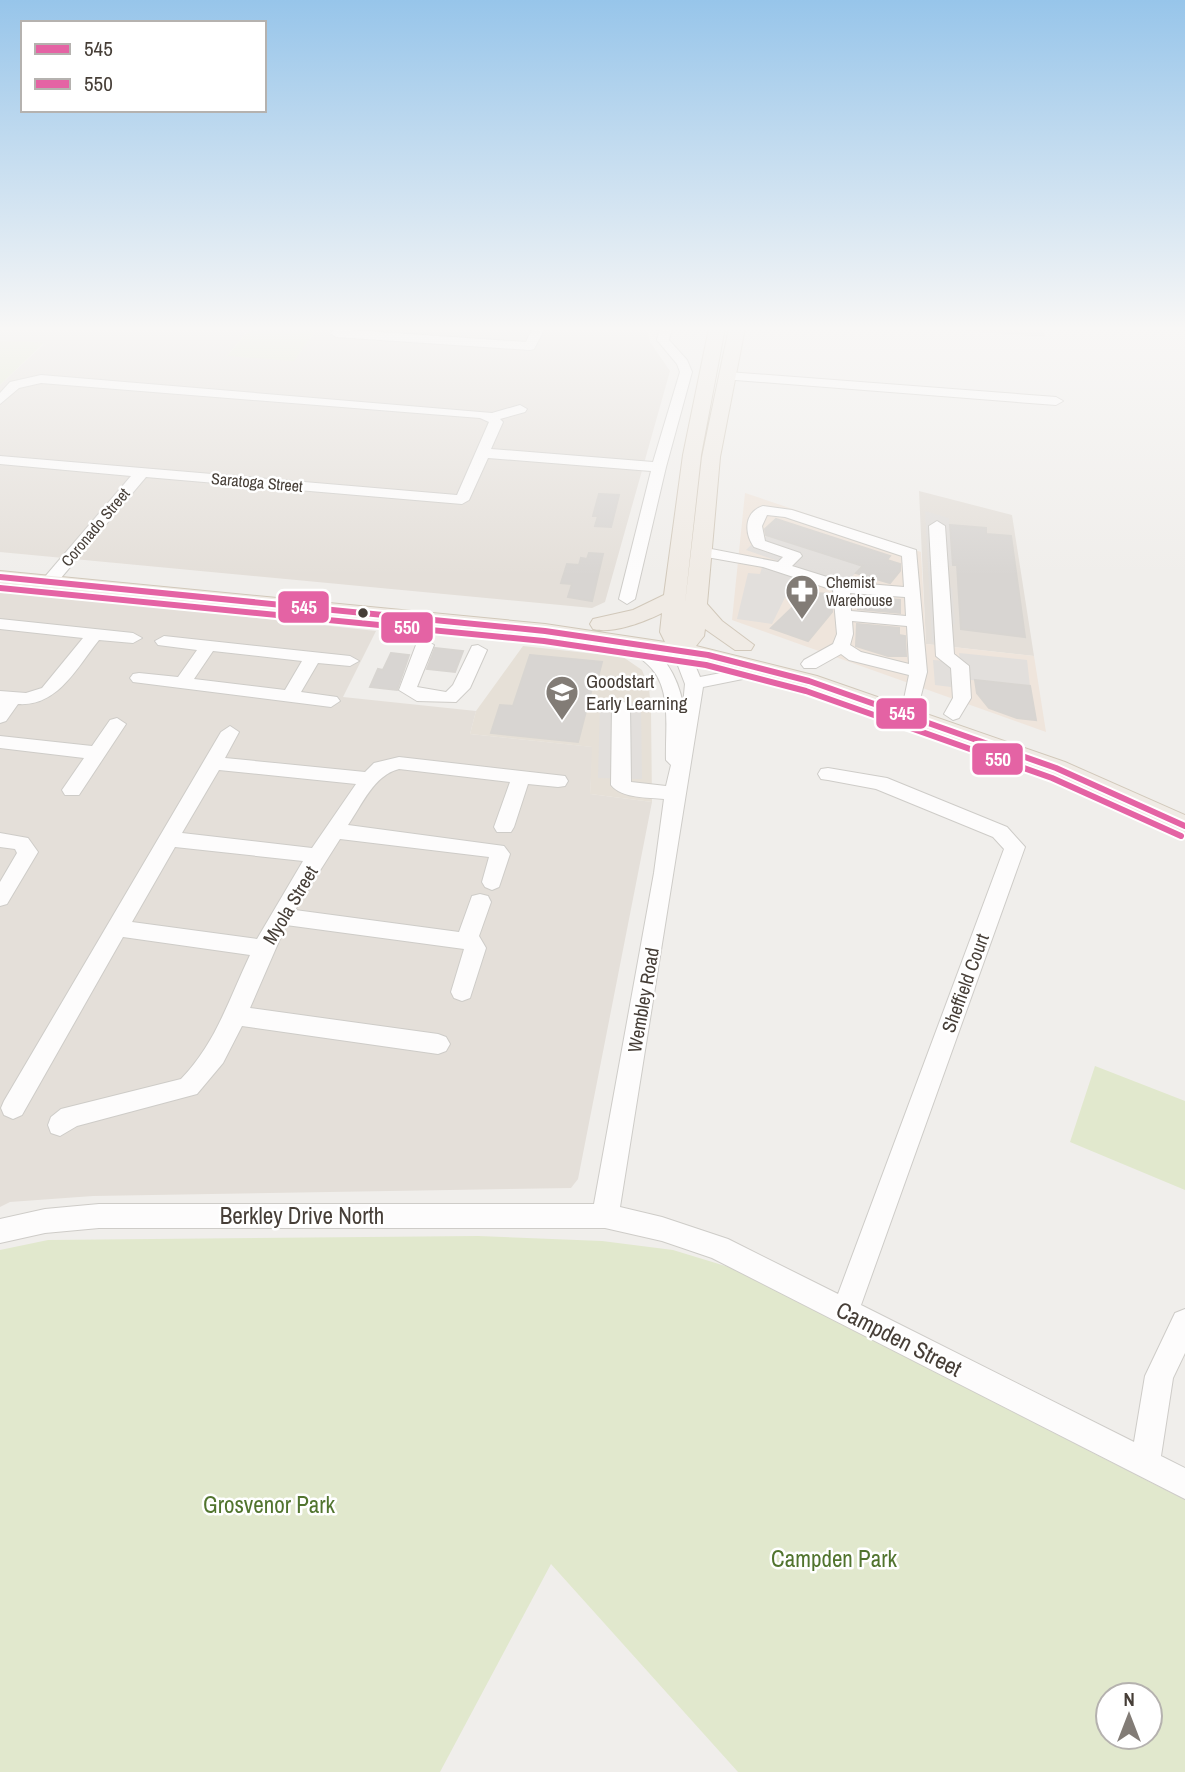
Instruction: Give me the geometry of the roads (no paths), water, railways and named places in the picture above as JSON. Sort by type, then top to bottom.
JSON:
[{"type":"main road","name":"Wembley Road","points":[[681,639],[692,455],[701,411]]},
{"type":"main road","name":"Wembley Road","points":[[684,601],[701,552],[711,457],[721,411]]},
{"type":"main road","points":[[0,564],[54,576],[632,643],[681,639]]},
{"type":"main road","points":[[0,577],[54,576],[548,619],[601,624],[681,639],[1056,768],[1185,826]]},
{"type":"main road","points":[[601,624],[684,601],[714,626],[743,645]]},
{"type":"main road","points":[[548,619],[627,634],[743,645],[810,664],[1096,767],[1185,806]]},
{"type":"street","points":[[439,411],[492,417],[514,411]]},
{"type":"street","points":[[627,599],[676,411]]},
{"type":"street","points":[[492,417],[496,422],[483,453],[659,467]]},
{"type":"street","name":"Saratoga Street","points":[[0,460],[462,500],[483,453]]},
{"type":"street","name":"Coronado Street","points":[[54,576],[142,472]]},
{"type":"street","points":[[781,567],[794,556],[759,544],[754,535],[754,520],[763,510],[787,513],[910,553],[918,671],[913,699]]},
{"type":"street","points":[[937,526],[945,656],[960,666],[962,698],[953,714]]},
{"type":"street","points":[[701,552],[754,560],[841,587],[913,593]]},
{"type":"street","points":[[810,664],[841,647],[845,634],[841,587]]},
{"type":"street","points":[[843,615],[915,622]]},
{"type":"street","points":[[0,624],[133,638]]},
{"type":"street","points":[[0,717],[6,698],[38,697],[48,692],[96,634]]},
{"type":"street","name":"Wembley Road","points":[[605,1216],[664,873],[675,788],[690,721],[694,684],[681,639]]},
{"type":"street","points":[[163,641],[350,661]]},
{"type":"street","name":"Wembley Road","points":[[632,643],[659,663],[670,680],[673,691],[675,788]]},
{"type":"street","points":[[425,645],[408,687],[408,690],[417,695],[450,698],[461,688],[478,650]]},
{"type":"street","points":[[182,684],[208,646]]},
{"type":"street","points":[[841,647],[855,656],[918,671]]},
{"type":"street","points":[[290,696],[313,657]]},
{"type":"street","points":[[694,684],[768,669]]},
{"type":"street","points":[[139,678],[331,701]]},
{"type":"street","points":[[621,706],[621,785],[627,788],[675,788]]},
{"type":"street","points":[[72,790],[117,724]]},
{"type":"street","points":[[13,1108],[230,732]]},
{"type":"street","points":[[0,742],[97,753]]},
{"type":"street","points":[[213,763],[369,779]]},
{"type":"street","name":"Myola Street","points":[[60,1125],[70,1117],[188,1087],[202,1074],[238,1016],[264,947],[282,916],[369,779],[381,767],[399,763],[558,782]]},
{"type":"street","name":"Sheffield Court","points":[[828,774],[880,783],[1000,832],[1015,847],[845,1311]]},
{"type":"street","points":[[492,882],[521,777]]},
{"type":"street","points":[[336,831],[497,851],[504,839]]},
{"type":"street","points":[[168,839],[320,856]]},
{"type":"street","points":[[0,840],[21,843],[28,852],[0,898]]},
{"type":"street","points":[[467,940],[480,902]]},
{"type":"street","points":[[282,916],[472,942],[475,948],[462,992]]},
{"type":"street","points":[[118,929],[264,947]]},
{"type":"street","points":[[238,1016],[438,1046]]},
{"type":"street","name":"Berkley Drive North","points":[[0,1231],[45,1221],[99,1216],[605,1216]]},
{"type":"street","name":"Campden Street","points":[[605,1216],[662,1229],[719,1248],[1185,1484]]},
{"type":"street","points":[[1145,1464],[1159,1376],[1185,1323]]},
{"type":"place","name":"Chemist Warehouse","points":[[802,621]]},
{"type":"place","name":"Goodstart Early Learning","points":[[562,722]]},
{"type":"park label","name":"Grosvenor Park","points":[[269,1505]]},
{"type":"park label","name":"Campden Park","points":[[834,1559]]}]
